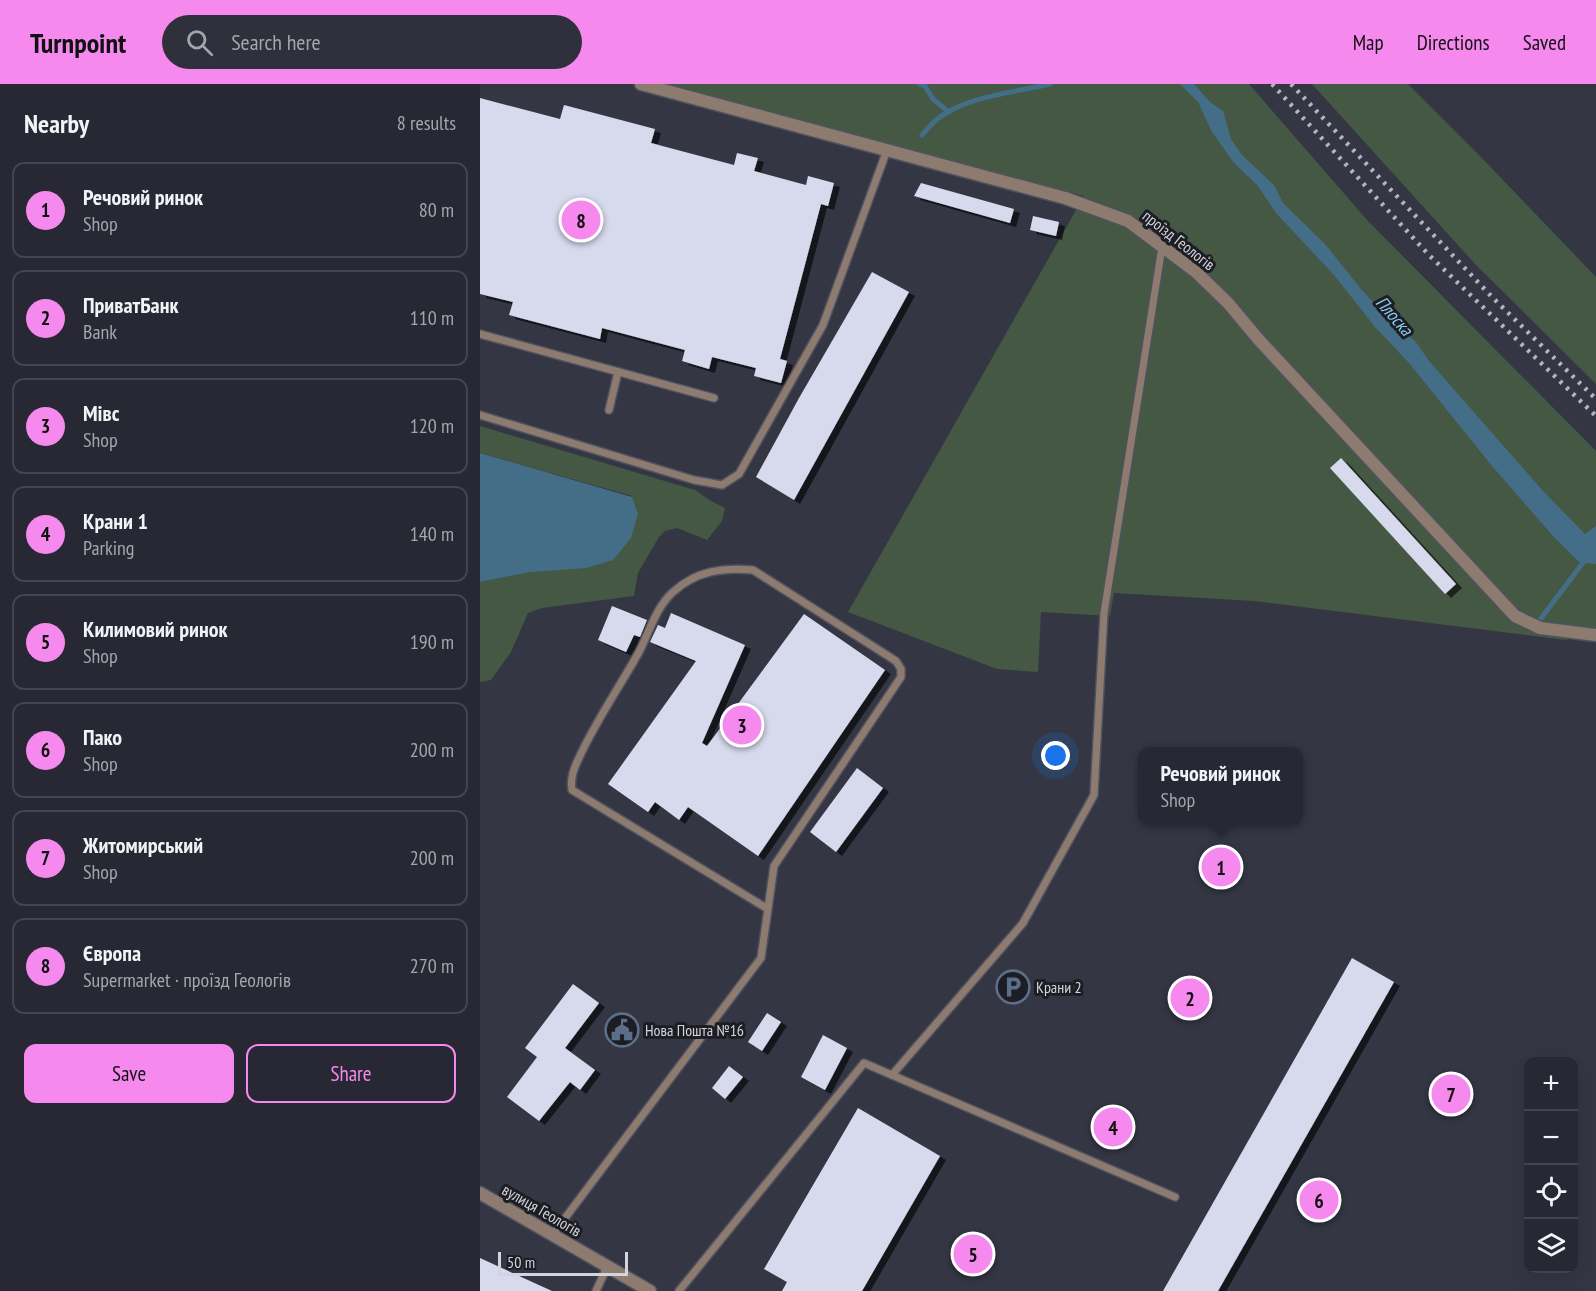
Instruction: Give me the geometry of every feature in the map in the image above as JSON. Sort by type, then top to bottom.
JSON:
[{"type":"street","name":"проїзд Геологів","points":[[641,84],[1065,198],[1128,220],[1196,272],[1228,303],[1515,616],[1540,628],[1596,635]]},
{"type":"street","name":"вулиця Геологів","points":[[480,1193],[650,1291]]},
{"type":"lane","points":[[480,415],[694,480],[722,485],[739,474],[823,326],[887,150]]},
{"type":"lane","points":[[892,1075],[1023,923],[1094,795],[1104,612],[1162,247]]},
{"type":"lane","points":[[480,334],[714,398]]},
{"type":"lane","points":[[609,410],[618,372]]},
{"type":"lane","points":[[553,1234],[761,957],[768,909],[774,866],[901,677],[901,669],[896,661],[753,570],[735,568],[705,572],[672,593],[659,609],[639,651],[578,759],[570,780],[572,790],[768,909]]},
{"type":"lane","points":[[679,1291],[864,1063],[1175,1197]]},
{"type":"lane","points":[[596,1291],[607,1267]]},
{"type":"green space","points":[[659,84],[1249,84],[1368,221],[1596,451],[1596,635],[1568,632],[1567,640],[1254,601],[1114,593],[1110,616],[1041,612],[1038,672],[997,669],[848,612],[1084,196]]},
{"type":"green space","points":[[1312,84],[1408,84],[1596,277],[1596,384],[1476,265]]},
{"type":"green space","points":[[480,426],[695,490],[725,508],[722,521],[707,540],[677,528],[665,531],[659,537],[638,573],[634,596],[542,608],[528,613],[511,652],[491,680],[480,682],[480,582],[531,572],[632,496],[480,453]]},
{"type":"water","points":[[1180,84],[1194,84],[1210,102],[1223,111],[1231,139],[1242,155],[1274,185],[1283,203],[1325,244],[1384,314],[1416,342],[1429,361],[1543,491],[1585,534],[1596,526],[1596,564],[1579,562],[1553,536],[1492,466],[1409,363],[1375,327],[1334,275],[1276,213],[1258,186],[1234,163],[1212,132],[1198,102]]},
{"type":"water","points":[[480,453],[632,497],[638,514],[631,538],[613,560],[586,568],[531,572],[480,582]]},
{"type":"building","points":[[480,98],[560,119],[564,105],[655,129],[651,143],[734,165],[737,153],[758,158],[754,171],[806,185],[808,176],[834,183],[828,206],[821,204],[780,359],[787,361],[781,383],[754,376],[756,368],[712,357],[709,369],[682,361],[685,350],[602,328],[600,339],[509,315],[513,302],[480,294]]},
{"type":"building","points":[[921,183],[1014,209],[1010,223],[914,196]]},
{"type":"building","points":[[1033,216],[1059,222],[1056,236],[1030,230]]},
{"type":"building","points":[[872,272],[909,292],[794,500],[756,477]]},
{"type":"building","points":[[1341,458],[1456,584],[1445,594],[1330,468]]},
{"type":"building","points":[[612,606],[647,620],[640,637],[634,635],[626,652],[598,640]]},
{"type":"building","points":[[671,613],[745,645],[702,743],[707,746],[804,614],[885,670],[758,856],[688,807],[679,820],[655,802],[648,812],[608,784],[696,661],[650,642],[658,625],[665,628]]},
{"type":"building","points":[[857,768],[883,788],[836,852],[810,832]]},
{"type":"building","points":[[1352,958],[1394,982],[1218,1291],[1163,1291]]},
{"type":"building","points":[[1188,980],[1207,990],[1193,1015],[1174,1005]]},
{"type":"building","points":[[573,984],[599,1003],[565,1048],[595,1070],[580,1090],[570,1082],[539,1121],[507,1097],[537,1057],[525,1048]]},
{"type":"building","points":[[767,1013],[781,1022],[762,1051],[748,1042]]},
{"type":"building","points":[[823,1035],[847,1048],[825,1090],[801,1077]]},
{"type":"building","points":[[729,1066],[743,1077],[725,1099],[712,1088]]},
{"type":"building","points":[[858,1108],[940,1156],[862,1291],[782,1291],[787,1282],[764,1269]]},
{"type":"building","points":[[480,1258],[552,1291],[480,1291]]},
{"type":"waterway","points":[[919,84],[925,86],[933,99],[949,112]]},
{"type":"waterway","points":[[922,135],[935,121],[959,106],[989,96],[1050,84]]},
{"type":"waterway","points":[[1539,621],[1591,552],[1596,557]]},
{"type":"railway","points":[[1272,84],[1428,254],[1596,416]]},
{"type":"railway","points":[[1291,84],[1492,297],[1596,399]]},
{"type":"place","name":"Європа","points":[[581,220]]},
{"type":"place","name":"Мівс","points":[[742,725]]},
{"type":"place","name":"Речовий ринок","points":[[1221,867]]},
{"type":"place","name":"Крани 2","points":[[1013,987]]},
{"type":"place","name":"ПриватБанк","points":[[1190,998]]},
{"type":"place","name":"Нова Пошта №16","points":[[622,1030]]},
{"type":"place","name":"Житомирський","points":[[1451,1094]]},
{"type":"place","name":"Крани 1","points":[[1113,1127]]},
{"type":"place","name":"Пако","points":[[1319,1200]]},
{"type":"place","name":"Килимовий ринок","points":[[973,1254]]},
{"type":"water label","name":"Плоска","points":[[1394,316]]}]
